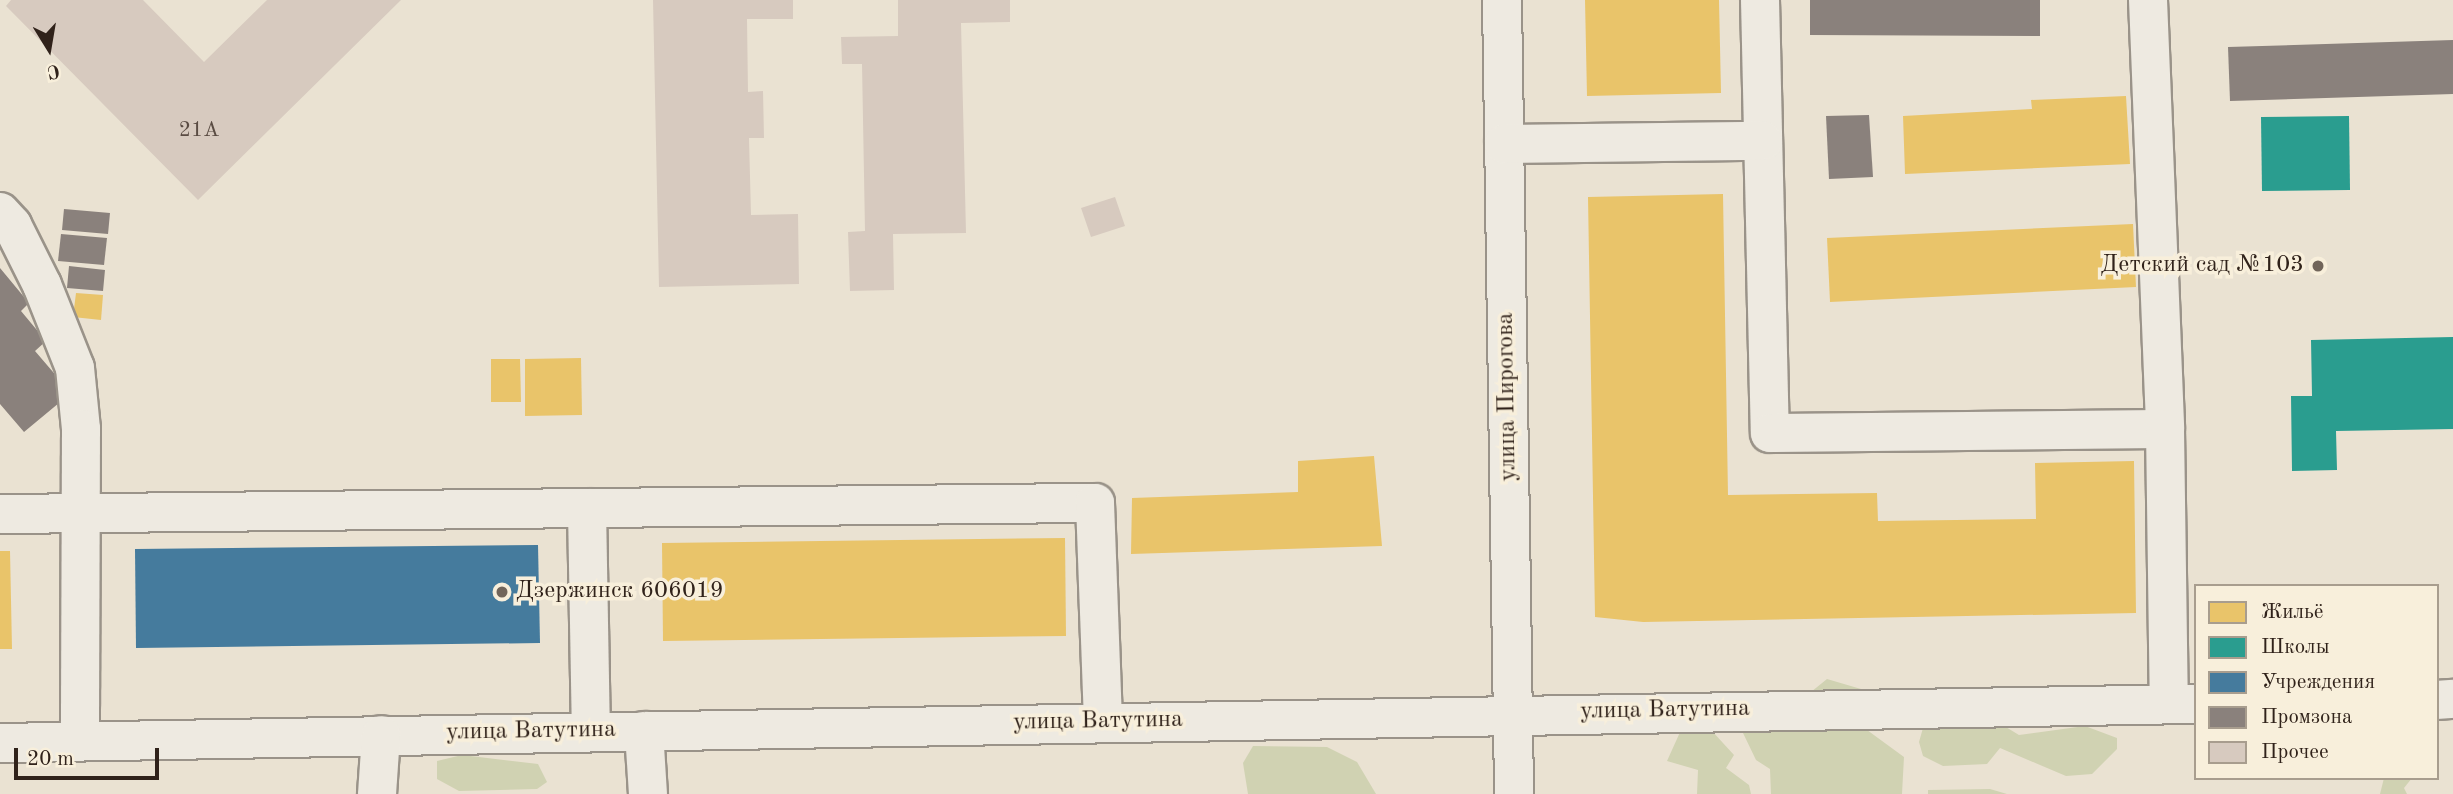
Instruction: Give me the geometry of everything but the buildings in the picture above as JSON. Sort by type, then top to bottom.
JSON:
[{"type":"street","name":"улица Пирогова","points":[[1502,0],[1514,794]]},
{"type":"street","points":[[1760,0],[1770,433],[2165,429]]},
{"type":"street","points":[[2148,0],[2165,429],[2183,704]]},
{"type":"street","points":[[1504,144],[1763,141]]},
{"type":"street","points":[[0,212],[12,225],[42,285],[75,369],[81,429],[80,741]]},
{"type":"street","points":[[0,514],[1095,503],[1103,721]]},
{"type":"street","points":[[587,508],[591,731]]},
{"type":"street","name":"улица Ватутина","points":[[0,743],[1513,713],[2183,704]]},
{"type":"street","points":[[644,731],[648,794]]},
{"type":"street","points":[[377,794],[381,735]]},
{"type":"green space","points":[[1827,679],[1861,689],[1852,719],[1904,757],[1902,794],[1771,794],[1770,769],[1756,760],[1743,733],[1822,728],[1806,696]]},
{"type":"green space","points":[[1927,714],[1986,715],[2019,735],[2085,726],[2117,738],[2117,749],[2092,774],[2066,776],[2000,748],[1987,764],[1943,766],[1923,756],[1919,742]]},
{"type":"green space","points":[[1681,730],[1712,731],[1734,755],[1726,768],[1749,785],[1751,794],[1697,794],[1698,770],[1667,761]]},
{"type":"green space","points":[[1253,746],[1327,747],[1357,762],[1376,794],[1248,794],[1243,763]]},
{"type":"green space","points":[[462,755],[538,764],[547,782],[537,789],[459,791],[437,779],[437,761]]},
{"type":"green space","points":[[2384,780],[2410,780],[2404,788],[2407,794],[2380,794]]},
{"type":"green space","points":[[1990,789],[2007,794],[1928,794],[1928,790]]},
{"type":"place","name":"Детский сад №103","points":[[2318,266]]},
{"type":"place","name":"Дзержинск 606019","points":[[502,592]]}]
